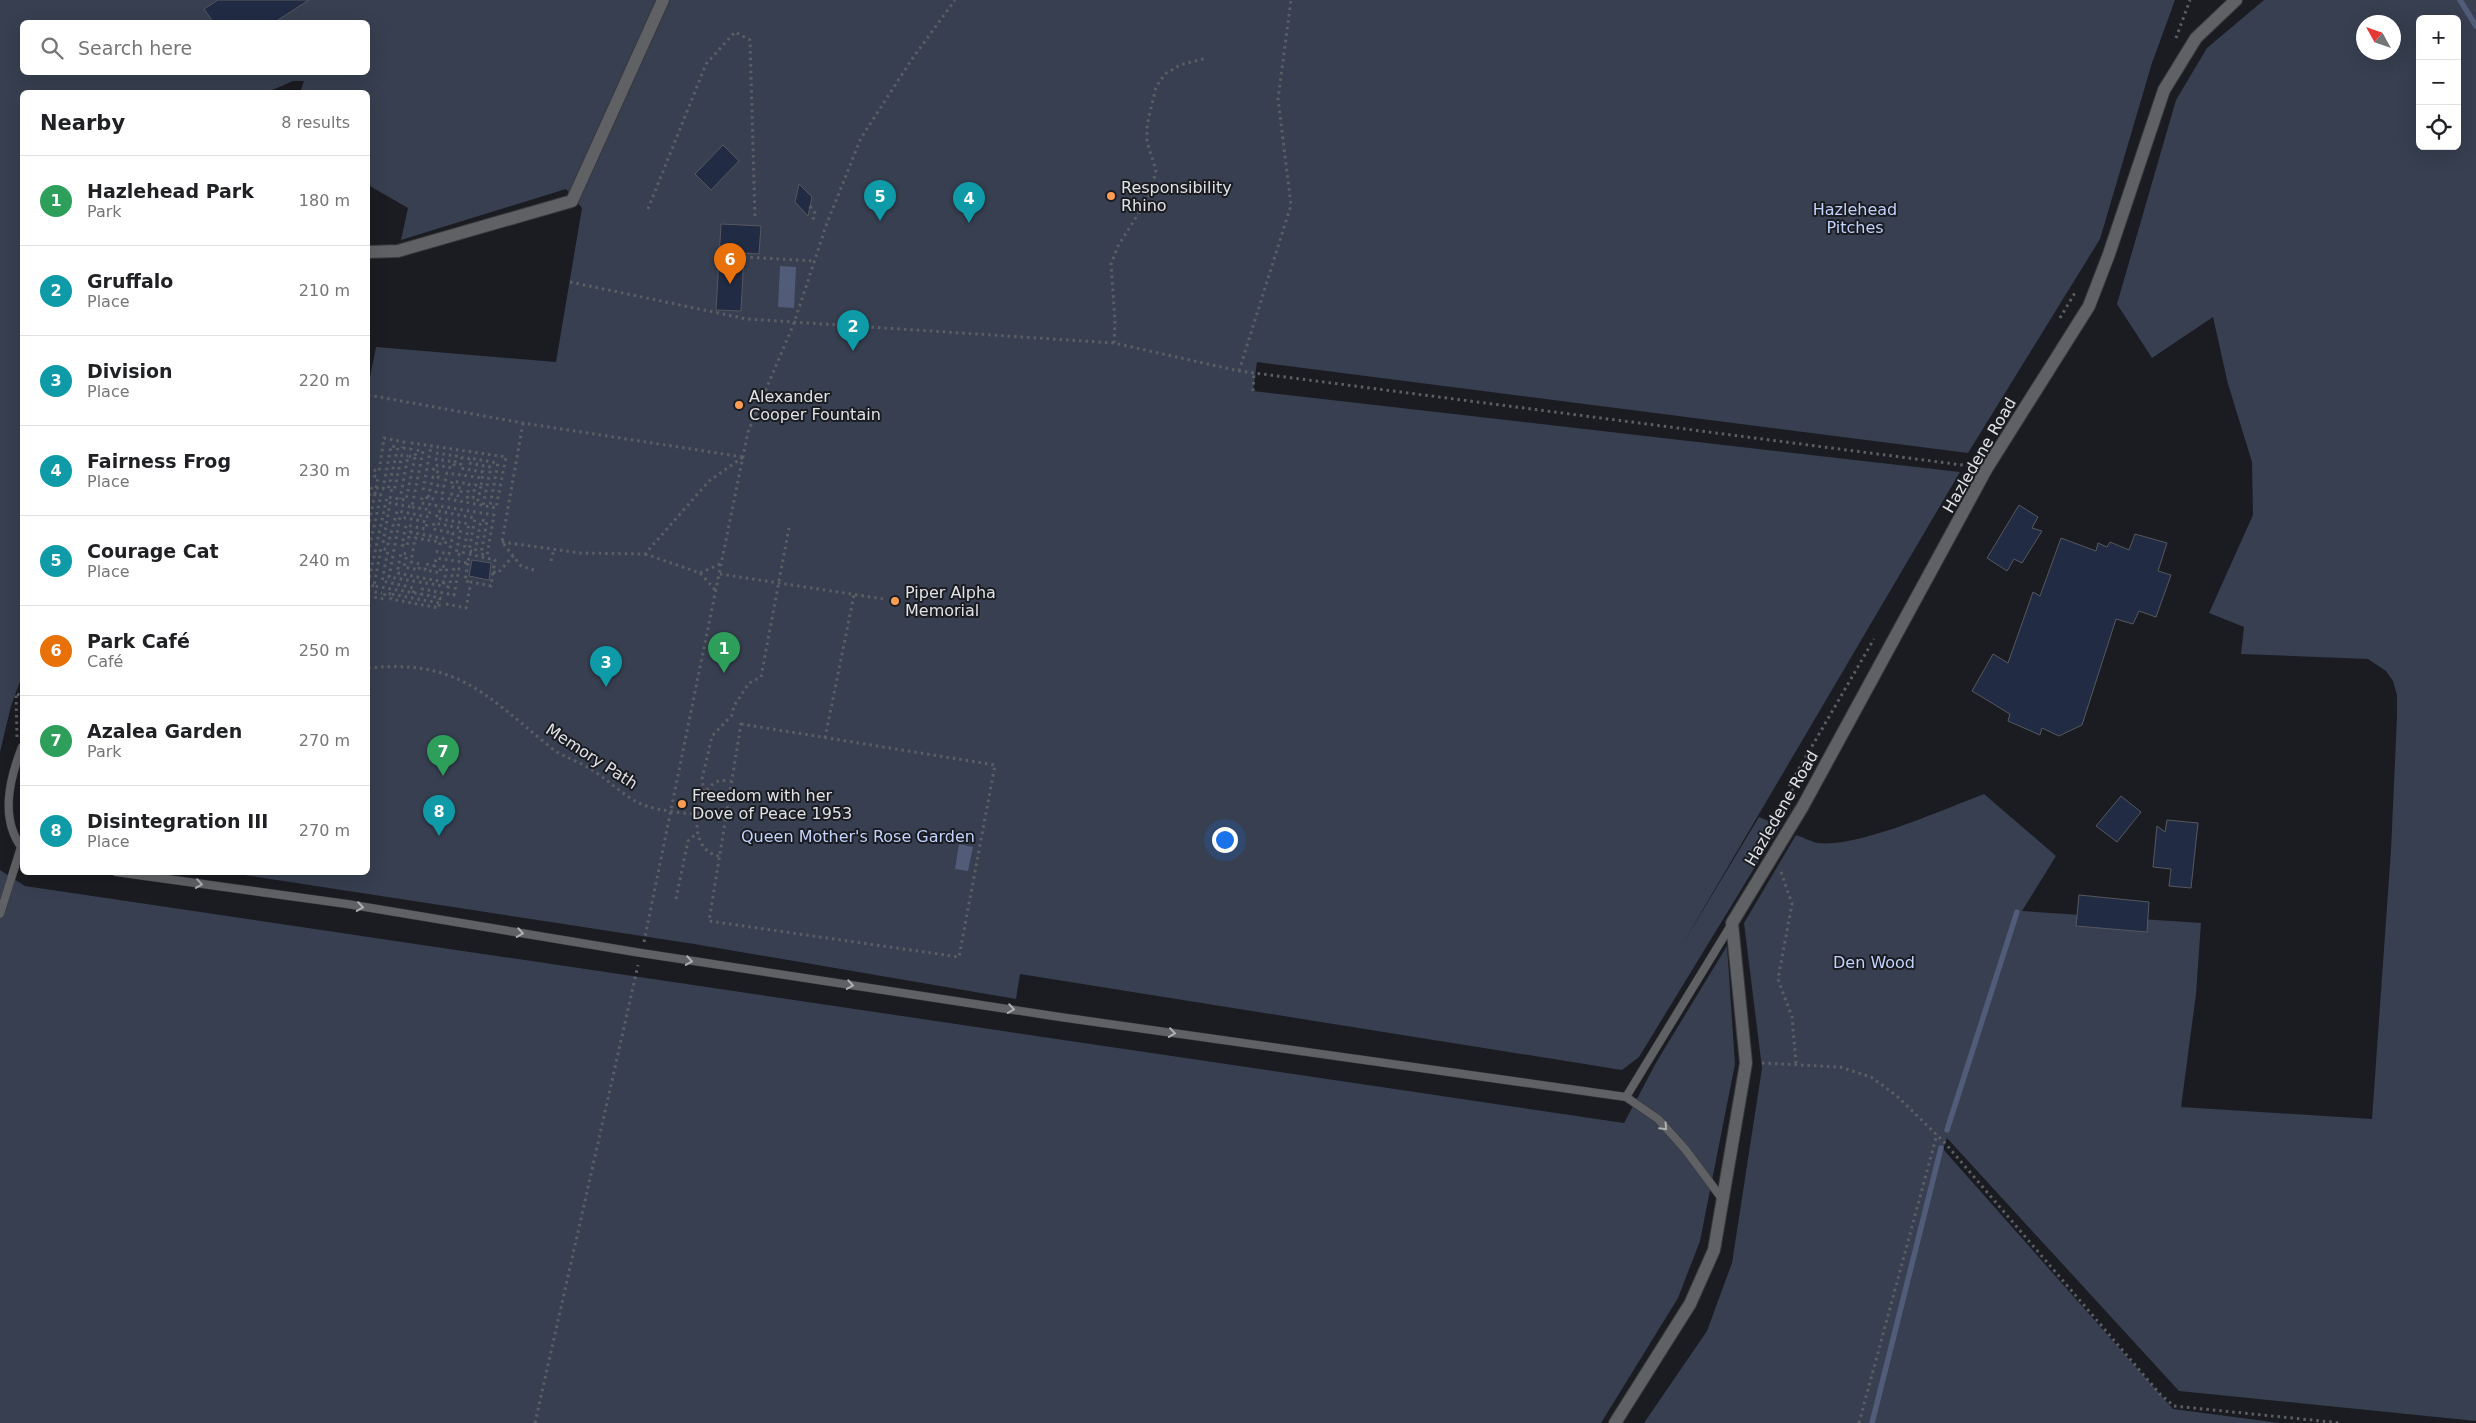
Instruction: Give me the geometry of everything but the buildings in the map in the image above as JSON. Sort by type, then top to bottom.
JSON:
[{"type":"street","points":[[370,252],[398,251],[572,201],[663,0]]},
{"type":"street","name":"Hazledene Road","points":[[1732,923],[1803,806],[1987,468],[2089,306],[2109,254],[2164,90],[2196,38],[2236,0]]},
{"type":"street","points":[[1615,1423],[1690,1304],[1714,1250],[1746,1062],[1732,923]]},
{"type":"lane","points":[[20,752],[5,802],[9,827],[20,845]]},
{"type":"lane","points":[[0,914],[20,854]]},
{"type":"lane","points":[[138,875],[347,904],[641,953],[1060,1017],[1626,1097],[1658,1119],[1685,1149],[1723,1200]]},
{"type":"lane","points":[[1626,1097],[1732,923]]},
{"type":"path","points":[[535,1423],[641,953],[748,432],[794,323],[827,223],[861,138],[912,59],[955,0]]},
{"type":"path","points":[[1239,371],[1291,205],[1278,99],[1291,0]]},
{"type":"path","points":[[2174,43],[2190,0]]},
{"type":"path","points":[[648,209],[706,64],[735,32],[750,40],[755,218]]},
{"type":"path","points":[[1114,343],[1116,321],[1111,264],[1118,246],[1150,195],[1156,170],[1148,142],[1147,125],[1156,87],[1165,74],[1180,66],[1207,58]]},
{"type":"path","points":[[810,206],[815,213],[812,223]]},
{"type":"path","points":[[744,257],[815,261]]},
{"type":"path","points":[[570,282],[747,319],[1114,343],[1239,371],[1973,466],[1968,475]]},
{"type":"path","points":[[2056,325],[2081,283]]},
{"type":"path","points":[[1252,391],[1254,372]]},
{"type":"path","points":[[370,395],[523,424],[744,457]]},
{"type":"path","points":[[523,424],[502,542],[521,566],[537,571]]},
{"type":"path","points":[[370,518],[378,477],[374,476],[375,470],[379,471],[384,438],[404,442],[403,448]]},
{"type":"path","points":[[376,488],[383,489],[391,446],[411,449],[412,443],[506,457],[496,508],[449,499],[450,494],[460,496],[462,488],[451,486],[452,481],[469,484],[467,497],[473,498],[475,485],[481,486]]},
{"type":"path","points":[[422,490],[431,446]]},
{"type":"path","points":[[398,447],[388,490],[394,491],[402,455],[415,457]]},
{"type":"path","points":[[370,575],[387,497],[406,500],[416,450],[423,451],[412,507]]},
{"type":"path","points":[[436,453],[462,457],[460,468],[483,472],[477,504]]},
{"type":"path","points":[[400,499],[408,456]]},
{"type":"path","points":[[428,498],[433,477],[438,478],[439,472],[433,471],[434,465],[453,468],[456,456]]},
{"type":"path","points":[[645,554],[709,481],[744,457]]},
{"type":"path","points":[[483,505],[491,467],[468,463],[469,458],[498,463],[490,506]]},
{"type":"path","points":[[435,459],[455,462]]},
{"type":"path","points":[[442,500],[443,493],[436,492],[438,485],[444,486],[447,473],[482,478]]},
{"type":"path","points":[[370,494],[372,486]]},
{"type":"path","points":[[371,540],[381,495],[375,494]]},
{"type":"path","points":[[434,499],[422,497],[421,503],[494,515],[487,555],[480,554],[487,521],[481,520],[475,552],[469,553]]},
{"type":"path","points":[[390,503],[412,507],[430,510],[428,517],[397,511],[388,544],[383,543],[390,503]]},
{"type":"path","points":[[434,551],[449,554],[453,533],[433,529],[434,523],[461,528],[456,554],[463,555],[468,524],[436,518],[438,511],[475,518],[469,553],[465,581],[491,586],[495,560],[469,553]]},
{"type":"path","points":[[444,546],[446,539],[410,532],[407,546],[402,545],[406,525],[426,528],[427,522],[400,517],[389,577],[444,584]]},
{"type":"path","points":[[719,856],[709,854],[704,849],[697,833],[704,792],[702,779],[712,736],[732,715],[734,706],[749,684],[761,677],[789,528]]},
{"type":"path","points":[[421,594],[422,589],[454,595],[459,569],[454,568],[449,587],[444,584],[397,573],[401,553],[407,554],[404,567],[419,570],[420,564],[411,562],[415,538],[440,542],[440,545]]},
{"type":"path","points":[[502,542],[580,553],[645,554],[700,573],[716,592]]},
{"type":"path","points":[[374,586],[381,548],[388,550],[382,581],[414,588],[414,593]]},
{"type":"path","points":[[551,562],[554,549]]},
{"type":"path","points":[[493,572],[498,573],[513,556]]},
{"type":"path","points":[[444,584],[447,567],[441,566],[440,573],[425,570],[426,564],[435,566],[436,558],[468,563]]},
{"type":"path","points":[[700,573],[722,563]]},
{"type":"path","points":[[720,574],[884,599]]},
{"type":"path","points":[[446,604],[466,608],[471,582]]},
{"type":"path","points":[[370,585],[440,598],[438,608],[390,599],[391,594],[385,593],[384,599],[370,596]]},
{"type":"path","points":[[370,591],[382,593]]},
{"type":"path","points":[[825,738],[854,595]]},
{"type":"path","points":[[1803,806],[1789,786],[1879,630]]},
{"type":"path","name":"Memory Path","points":[[370,668],[392,666],[434,670],[470,684],[502,706],[551,748],[589,768],[640,803],[670,810],[726,818]]},
{"type":"path","points":[[17,760],[16,693],[20,696]]},
{"type":"path","points":[[740,724],[825,738],[995,765],[959,957],[709,921],[740,724]]},
{"type":"path","points":[[704,792],[719,781],[731,781]]},
{"type":"path","points":[[676,900],[688,841],[697,833]]},
{"type":"path","points":[[1775,855],[1792,904],[1778,979],[1792,1017],[1796,1063]]},
{"type":"path","points":[[1746,1062],[1796,1063],[1840,1067],[1871,1077],[1903,1101],[1937,1134],[2160,1394],[2174,1406],[2341,1423]]},
{"type":"path","points":[[1859,1423],[1937,1134]]},
{"type":"green space","points":[[0,0],[2175,0],[2152,63],[2100,239],[1968,453],[1257,362],[1253,391],[1960,472],[1682,945],[1759,817],[1780,826],[1639,1057],[1622,1070],[1020,974],[1016,999],[694,944],[245,875],[370,875],[370,377],[376,347],[556,362],[582,208],[566,189],[401,240],[408,208],[370,186],[370,90],[301,90],[304,81],[293,81],[273,90],[20,90],[20,681],[11,706],[0,752]]},
{"type":"green space","name":"Den Wood","points":[[2264,0],[2476,0],[2476,1421],[2179,1391],[1947,1138],[1943,1149],[2173,1409],[2280,1423],[1644,1423],[1707,1331],[1732,1263],[1762,1068],[1744,923],[1796,835],[1818,843],[1855,840],[1901,826],[1984,794],[2056,856],[2022,911],[2201,923],[2196,994],[2181,1107],[2372,1119],[2391,850],[2397,695],[2393,681],[2386,671],[2368,659],[2241,654],[2244,627],[2209,613],[2253,515],[2252,462],[2228,384],[2213,317],[2152,358],[2117,304],[2176,100],[2207,48]]},
{"type":"green space","points":[[0,870],[25,886],[1624,1123],[1657,1061],[1727,946],[1735,1064],[1700,1241],[1678,1298],[1601,1423],[0,1423]]},
{"type":"shaded area","points":[[780,266],[796,267],[794,308],[778,307]]},
{"type":"shaded area","points":[[959,844],[973,847],[968,871],[955,869]]},
{"type":"waterway","points":[[2460,0],[2476,26]]},
{"type":"waterway","points":[[1947,1130],[2017,912]]},
{"type":"waterway","points":[[1872,1423],[1941,1148]]},
{"type":"place","name":"Responsibility Rhino","points":[[1111,196]]},
{"type":"place","name":"Courage Cat","points":[[880,221]]},
{"type":"place","name":"Fairness Frog","points":[[969,223]]},
{"type":"place","name":"Park Café","points":[[730,284]]},
{"type":"place","name":"Gruffalo","points":[[853,351]]},
{"type":"place","name":"Alexander Cooper Fountain","points":[[739,405]]},
{"type":"place","name":"Piper Alpha Memorial","points":[[895,601]]},
{"type":"place","name":"Hazlehead Park","points":[[724,673]]},
{"type":"place","name":"Division","points":[[606,687]]},
{"type":"place","name":"Azalea Garden","points":[[443,776]]},
{"type":"place","name":"Freedom with her Dove of Peace 1953","points":[[682,804]]},
{"type":"place","name":"Disintegration III","points":[[439,836]]},
{"type":"park label","name":"Hazlehead Pitches","points":[[1855,218]]},
{"type":"park label","name":"Queen Mother's Rose Garden","points":[[858,836]]}]
